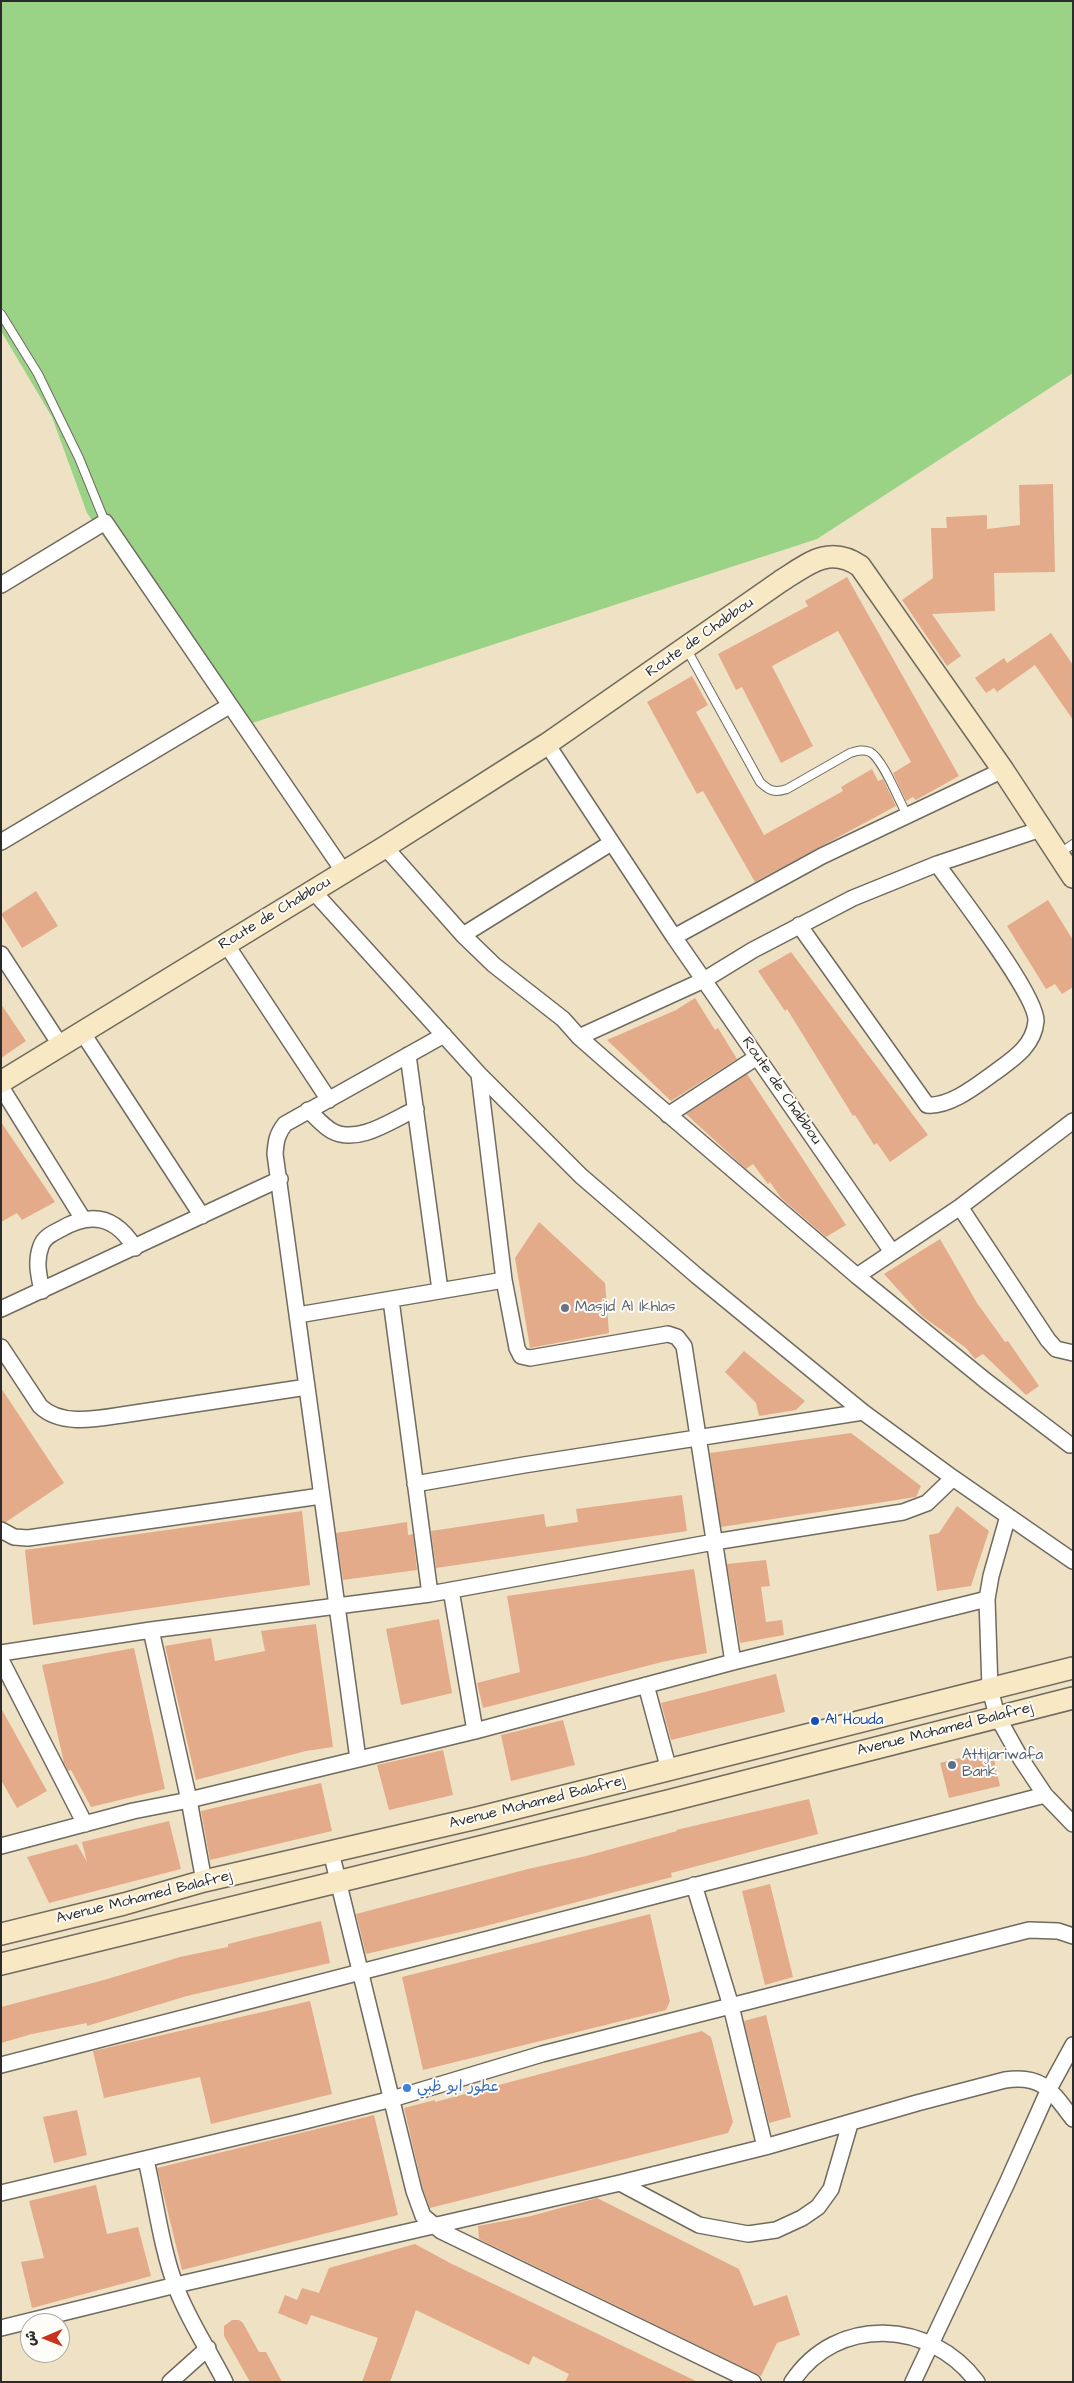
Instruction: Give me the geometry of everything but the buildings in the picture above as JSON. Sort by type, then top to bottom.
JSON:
[{"type":"street","points":[[1,585],[105,522],[344,872]]},
{"type":"street","name":"Route de Chabbou","points":[[1,1082],[385,847],[547,744],[781,581],[822,558],[836,556],[848,558],[860,566],[1003,770]]},
{"type":"street","points":[[1,842],[229,706]]},
{"type":"street","name":"Route de Chabbou","points":[[547,744],[674,937],[892,1252]]},
{"type":"street","points":[[674,937],[822,856],[1003,770],[1041,829],[1065,849],[1073,876]]},
{"type":"street","points":[[580,1037],[704,980],[799,925],[853,898],[937,864],[1041,829]]},
{"type":"street","points":[[463,935],[610,842]]},
{"type":"street","points":[[385,847],[463,935],[523,990],[563,1019],[580,1037],[668,1115],[857,1276],[986,1381],[1072,1445]]},
{"type":"street","points":[[799,925],[927,1105],[937,1106],[948,1102],[984,1080],[1020,1054],[1034,1030],[1035,1012],[1018,979],[937,864]]},
{"type":"street","points":[[313,891],[480,1074],[581,1176],[697,1276],[863,1412],[953,1478],[1073,1561]]},
{"type":"street","points":[[226,944],[329,1100]]},
{"type":"street","points":[[1,954],[61,1046]]},
{"type":"street","points":[[82,1032],[202,1216]]},
{"type":"street","points":[[358,1758],[321,1496],[280,1179],[275,1154],[278,1133],[286,1124],[444,1035]]},
{"type":"street","points":[[408,1055],[440,1290]]},
{"type":"street","points":[[668,1115],[757,1057]]},
{"type":"street","points":[[480,1074],[504,1280],[517,1348],[521,1356],[525,1358],[668,1334],[677,1337],[684,1346],[733,1662]]},
{"type":"street","points":[[1,1087],[83,1219]]},
{"type":"street","points":[[308,1110],[330,1130],[342,1135],[353,1135],[416,1109]]},
{"type":"street","points":[[857,1276],[960,1206],[1073,1122]]},
{"type":"street","points":[[1,1309],[42,1292],[280,1179]]},
{"type":"street","points":[[960,1206],[1048,1340],[1056,1349],[1073,1352]]},
{"type":"street","points":[[42,1292],[38,1270],[42,1244],[48,1236],[83,1219],[96,1219],[113,1224],[127,1235],[135,1248]]},
{"type":"street","points":[[298,1315],[504,1280]]},
{"type":"street","points":[[392,1300],[430,1594]]},
{"type":"street","points":[[1,1347],[40,1406],[47,1413],[61,1418],[122,1416],[307,1387]]},
{"type":"street","points":[[415,1484],[863,1412]]},
{"type":"street","points":[[1,1654],[151,1630],[430,1594],[714,1542],[910,1510],[927,1503],[953,1478]]},
{"type":"street","points":[[1,1530],[14,1537],[28,1538],[321,1496]]},
{"type":"street","points":[[1008,1516],[990,1576],[987,1599],[990,1689],[997,1716],[1021,1759],[1044,1795],[1073,1824]]},
{"type":"street","points":[[450,1590],[475,1731]]},
{"type":"street","points":[[1,1846],[132,1811],[189,1800],[475,1731],[733,1662],[987,1599]]},
{"type":"street","points":[[151,1630],[189,1800],[204,1881]]},
{"type":"street","points":[[1,1660],[85,1824]]},
{"type":"street","name":"Avenue Mohamed Balafrej","points":[[1,1934],[124,1904],[204,1881],[477,1818],[1073,1668]]},
{"type":"street","points":[[646,1685],[670,1770]]},
{"type":"street","name":"Avenue Mohamed Balafrej","points":[[1,1964],[678,1799],[1073,1698]]},
{"type":"street","points":[[1,2065],[1044,1795]]},
{"type":"street","points":[[331,1852],[423,2216],[436,2227],[754,2382]]},
{"type":"street","points":[[694,1885],[730,2006],[765,2147]]},
{"type":"street","points":[[1,2193],[146,2160],[392,2099],[542,2054],[1029,1930],[1058,1931],[1073,1936]]},
{"type":"street","points":[[913,2382],[1049,2089],[1073,2045]]},
{"type":"street","points":[[1,2328],[620,2183],[765,2147],[850,2124],[917,2103],[1005,2080],[1019,2078],[1037,2080],[1049,2089],[1073,2119]]},
{"type":"street","points":[[620,2183],[699,2225],[748,2234],[776,2230],[802,2218],[818,2207],[831,2189],[850,2124]]},
{"type":"street","points":[[146,2160],[169,2266],[176,2286],[182,2302],[225,2382]]},
{"type":"street","points":[[792,2382],[799,2372],[820,2352],[846,2339],[874,2332],[904,2334],[931,2342],[956,2358],[977,2382]]},
{"type":"street","points":[[170,2382],[208,2348]]},
{"type":"lane","points":[[1,314],[38,374],[79,458],[105,522]]},
{"type":"lane","points":[[686,648],[760,782],[767,789],[777,792],[787,789],[850,752],[860,750],[871,753],[878,761],[907,815]]},
{"type":"green space","points":[[1,1],[1073,1],[1073,373],[817,539],[237,728],[87,513],[52,417],[1,331]]},
{"type":"place","name":"Masjid Al Ikhlas","points":[[565,1308]]},
{"type":"place","name":"Al Houda","points":[[815,1721]]},
{"type":"place","name":"Attijariwafa Bank","points":[[952,1765]]},
{"type":"place","name":"عطور ابو ظبي","points":[[407,2088]]}]
